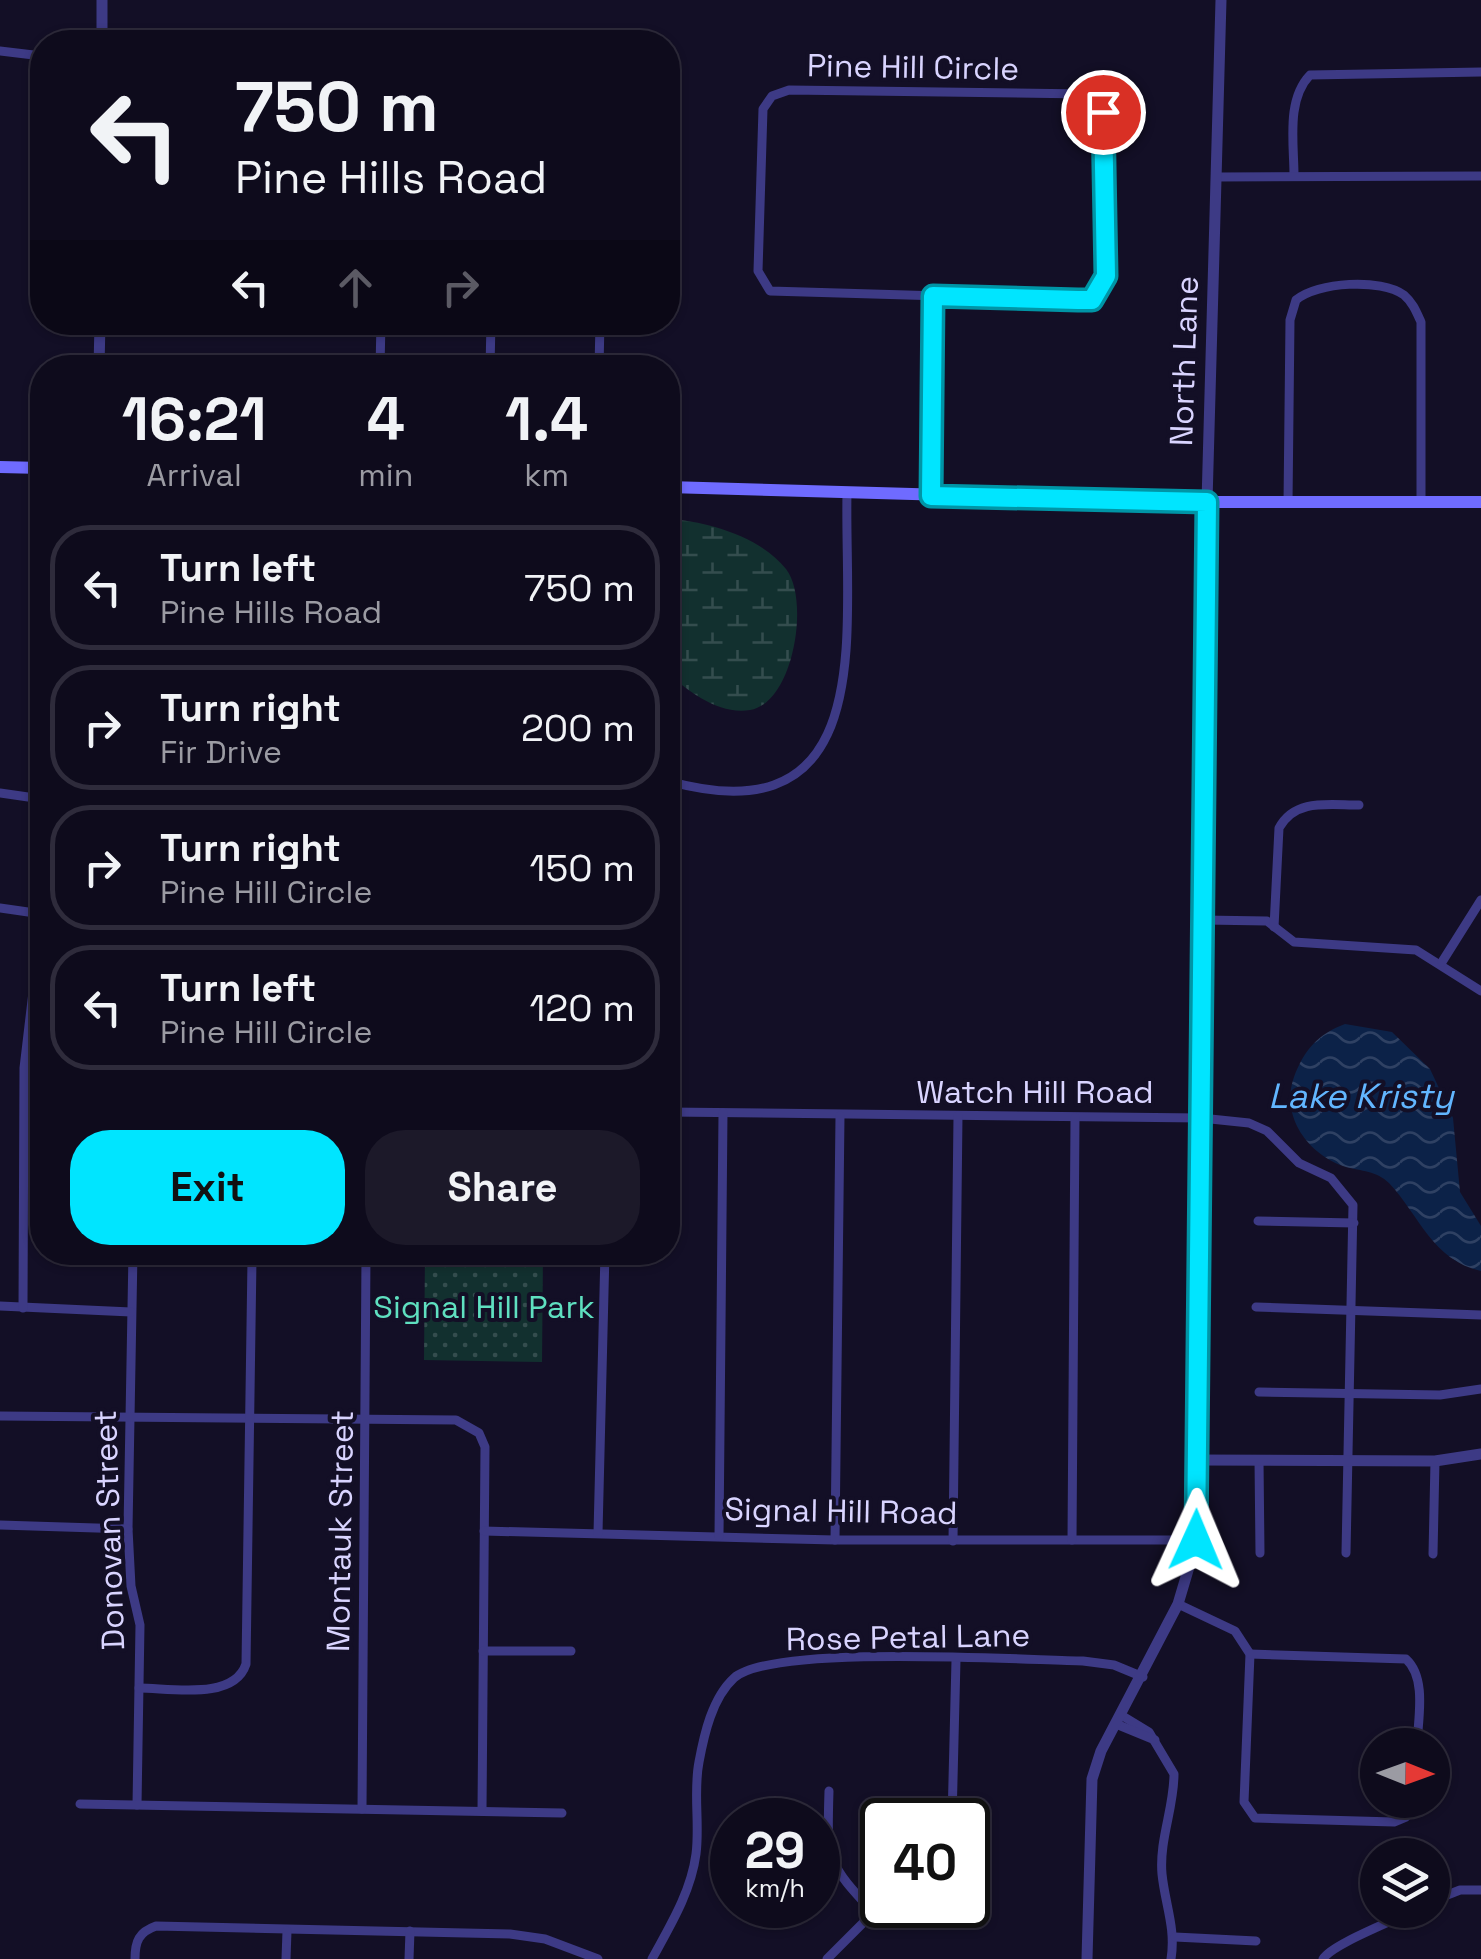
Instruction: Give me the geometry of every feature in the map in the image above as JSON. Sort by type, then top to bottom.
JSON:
[{"type":"main road","points":[[0,467],[30,468]]},
{"type":"main road","points":[[680,488],[1207,502],[1481,502]]},
{"type":"street","points":[[102,0],[102,30]]},
{"type":"street","name":"North Lane","points":[[1087,1959],[1092,1780],[1100,1750],[1143,1677],[1178,1604],[1196,1540],[1207,502],[1221,0]]},
{"type":"street","points":[[0,51],[30,55]]},
{"type":"street","points":[[1294,176],[1294,104],[1299,86],[1310,75],[1481,72]]},
{"type":"street","name":"Pine Hill Circle","points":[[788,90],[1086,94],[1099,104],[1104,115],[1106,276],[1101,291],[1092,300],[933,296],[779,295],[761,283],[763,109],[772,96],[788,90]]},
{"type":"street","points":[[1217,177],[1481,176]]},
{"type":"street","points":[[1288,503],[1290,320],[1296,300],[1318,288],[1386,287],[1414,305],[1420,322],[1421,502]]},
{"type":"street","points":[[931,496],[933,296]]},
{"type":"street","points":[[680,783],[738,794],[779,783],[821,752],[835,722],[844,682],[846,493]]},
{"type":"street","points":[[0,793],[30,798]]},
{"type":"street","points":[[1274,927],[1279,828],[1285,817],[1298,806],[1359,805]]},
{"type":"street","points":[[1442,962],[1481,900]]},
{"type":"street","points":[[0,908],[30,913]]},
{"type":"street","points":[[1204,920],[1256,920],[1294,942],[1389,945],[1416,950],[1442,962],[1481,990]]},
{"type":"street","points":[[1471,984],[1481,999]]},
{"type":"street","points":[[23,1308],[24,1068],[30,1017]]},
{"type":"street","name":"Watch Hill Road","points":[[680,1112],[1202,1118],[1248,1123],[1267,1132],[1299,1163],[1331,1178],[1353,1205],[1346,1553]]},
{"type":"street","points":[[719,1536],[723,1113]]},
{"type":"street","points":[[834,1540],[840,1116]]},
{"type":"street","points":[[953,1541],[958,1116]]},
{"type":"street","points":[[1072,1540],[1075,1118]]},
{"type":"street","points":[[1258,1220],[1354,1224]]},
{"type":"street","name":"Donovan Street","points":[[133,1265],[128,1528],[129,1569],[140,1624],[137,1805]]},
{"type":"street","points":[[138,1688],[228,1686],[242,1676],[246,1664],[252,1265]]},
{"type":"street","name":"Montauk Street","points":[[362,1808],[366,1265]]},
{"type":"street","points":[[598,1533],[605,1265]]},
{"type":"street","points":[[0,1306],[131,1312]]},
{"type":"street","points":[[1256,1307],[1481,1315]]},
{"type":"street","points":[[1259,1392],[1440,1395],[1481,1388]]},
{"type":"street","points":[[0,1416],[456,1420],[479,1433],[485,1447],[482,1811]]},
{"type":"street","points":[[1198,1460],[1435,1461],[1481,1454]]},
{"type":"street","points":[[1259,1460],[1260,1553]]},
{"type":"street","points":[[1433,1554],[1435,1461]]},
{"type":"street","points":[[0,1525],[128,1528]]},
{"type":"street","name":"Signal Hill Road","points":[[484,1531],[834,1540],[1196,1540]]},
{"type":"street","points":[[1178,1604],[1235,1631],[1250,1654],[1247,1811],[1266,1820],[1394,1822],[1404,1818]]},
{"type":"street","points":[[483,1651],[571,1651]]},
{"type":"street","points":[[1250,1654],[1397,1656],[1416,1667],[1417,1728]]},
{"type":"street","name":"Rose Petal Lane","points":[[652,1959],[687,1888],[696,1853],[696,1775],[705,1730],[735,1677],[756,1667],[797,1660],[956,1660],[1083,1661],[1114,1665],[1143,1677]]},
{"type":"street","points":[[953,1798],[956,1660]]},
{"type":"street","points":[[1118,1719],[1156,1740],[1174,1774],[1163,1841],[1162,1876],[1175,1937],[1171,1959]]},
{"type":"street","points":[[830,1791],[828,1854],[835,1872],[860,1898]]},
{"type":"street","points":[[80,1804],[562,1813]]},
{"type":"street","points":[[1450,1894],[1481,1890]]},
{"type":"street","points":[[135,1959],[135,1943],[144,1931],[156,1926],[510,1934],[544,1939],[598,1959]]},
{"type":"street","points":[[827,1959],[860,1927]]},
{"type":"street","points":[[1323,1959],[1342,1942],[1380,1928]]},
{"type":"street","points":[[286,1959],[287,1931]]},
{"type":"street","points":[[409,1959],[410,1931]]},
{"type":"street","points":[[1175,1937],[1256,1941]]},
{"type":"green space","points":[[680,521],[732,533],[762,548],[786,569],[797,603],[794,648],[787,670],[778,689],[765,703],[738,711],[695,695],[680,683]]},
{"type":"green space","name":"Signal Hill Park","points":[[425,1265],[543,1265],[542,1362],[424,1360]]},
{"type":"water","name":"Lake Kristy","points":[[1345,1024],[1392,1032],[1430,1069],[1453,1118],[1460,1192],[1481,1226],[1481,1271],[1450,1257],[1439,1247],[1384,1179],[1332,1161],[1300,1132],[1291,1106],[1298,1067],[1320,1038]]},
{"type":"route","points":[[1103,112],[1106,276],[1101,291],[1092,300],[933,296],[931,496],[1207,502],[1196,1540]]}]
